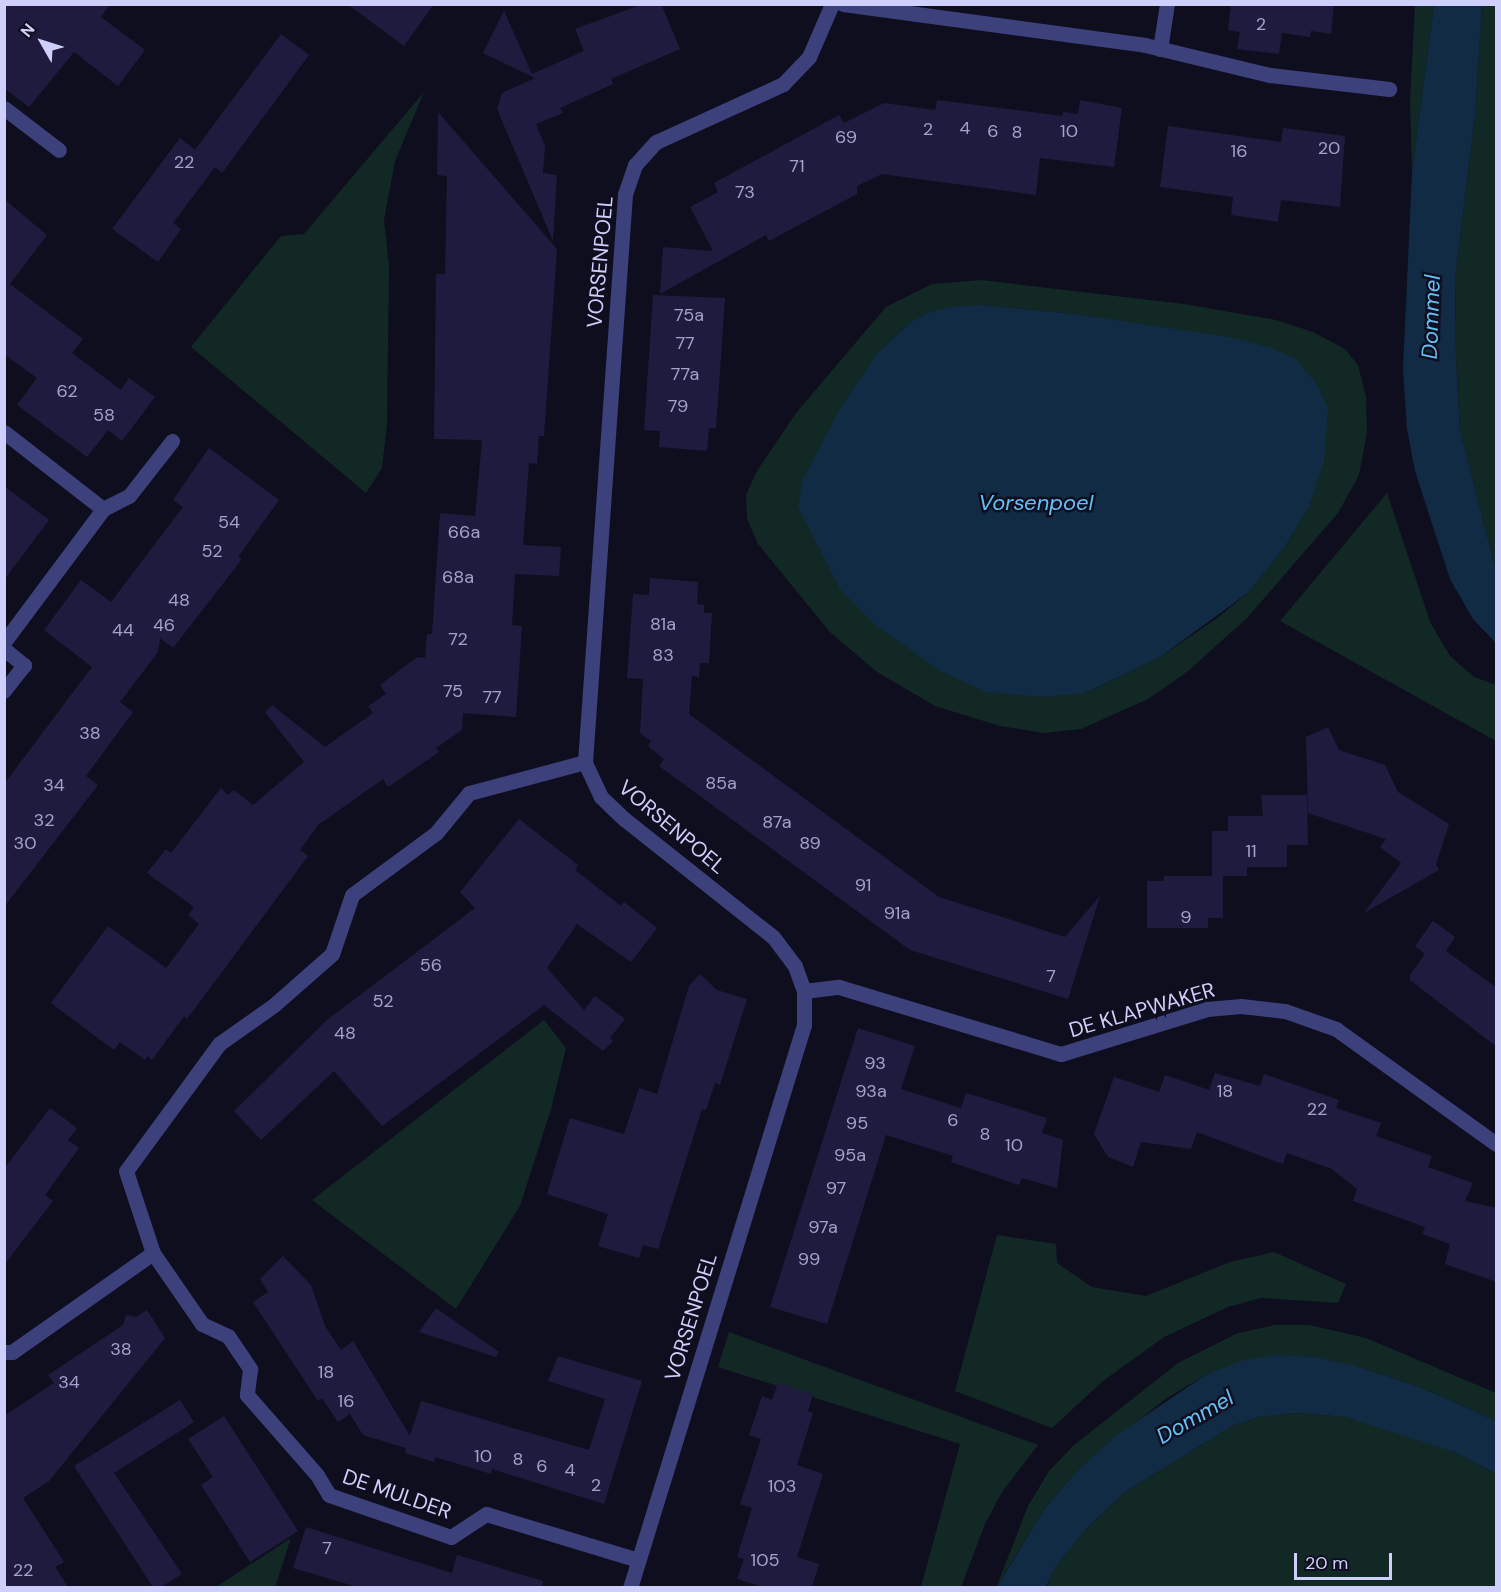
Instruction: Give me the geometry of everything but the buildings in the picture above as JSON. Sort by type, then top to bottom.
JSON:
[{"type":"street","name":"VORSENPOEL","points":[[630,1587],[804,1025],[804,992],[795,966],[773,937],[624,819],[601,797],[585,762],[625,195],[635,165],[656,142],[783,84],[809,57],[832,4]]},
{"type":"street","points":[[843,4],[1160,50],[1270,75],[1389,89]]},
{"type":"street","points":[[1160,50],[1167,4]]},
{"type":"street","points":[[4,108],[59,150]]},
{"type":"street","points":[[4,432],[104,509]]},
{"type":"street","points":[[4,642],[104,509],[129,496],[172,441]]},
{"type":"street","points":[[4,649],[24,665],[4,691]]},
{"type":"street","points":[[4,1352],[12,1352],[153,1253],[126,1171],[219,1044],[274,1005],[332,954],[352,895],[436,833],[469,794],[585,762]]},
{"type":"street","name":"DE KLAPWAKER","points":[[804,992],[839,987],[1061,1054],[1207,1009],[1240,1006],[1285,1011],[1336,1029],[1360,1044],[1497,1144]]},
{"type":"street","name":"DE MULDER","points":[[153,1253],[202,1324],[228,1336],[250,1369],[247,1395],[317,1475],[329,1495],[451,1537],[486,1514],[638,1560]]},
{"type":"green space","points":[[1415,5],[1434,5],[1412,172],[1410,100]]},
{"type":"green space","points":[[1482,5],[1496,5],[1496,570],[1460,431],[1456,361],[1455,278],[1475,116]]},
{"type":"green space","points":[[424,92],[395,161],[384,220],[389,265],[387,424],[382,468],[366,493],[191,347],[281,236],[304,234]]},
{"type":"green space","points":[[981,280],[1184,304],[1276,320],[1313,332],[1345,349],[1358,365],[1366,397],[1367,432],[1359,475],[1338,513],[1247,618],[1187,672],[1148,699],[1081,729],[1044,733],[1000,726],[935,706],[877,672],[830,632],[758,544],[747,519],[746,495],[757,471],[796,413],[886,307],[932,284]],"holes":[[[982,305],[1075,314],[1151,327],[1308,509],[1284,548],[1249,592],[1216,619],[1160,657],[1085,693],[843,403],[876,355],[908,324]]]},
{"type":"green space","points":[[1387,493],[1431,624],[1450,656],[1474,677],[1496,685],[1496,741],[1280,621]]},
{"type":"green space","points":[[544,1020],[566,1048],[551,1109],[520,1206],[456,1309],[312,1200]]},
{"type":"green space","points":[[997,1235],[1056,1244],[1057,1263],[1092,1287],[1146,1296],[1230,1262],[1274,1252],[1346,1284],[1338,1303],[1261,1298],[1228,1307],[1164,1337],[1103,1381],[1052,1428],[955,1391]]},
{"type":"green space","points":[[1275,1325],[1309,1325],[1366,1338],[1496,1393],[1496,1421],[1422,1388],[1356,1366],[1204,1376],[1165,1399],[1079,1469],[1045,1508],[996,1588],[1028,1506],[1049,1471],[1074,1445],[1178,1363],[1238,1333]]},
{"type":"green space","points":[[729,1332],[1038,1445],[1002,1492],[985,1524],[961,1587],[921,1587],[960,1444],[718,1367]]},
{"type":"green space","points":[[1297,1413],[1346,1417],[1395,1430],[1457,1453],[1496,1474],[1496,1587],[1046,1588],[1055,1568],[1087,1528],[1125,1492],[1234,1425],[1259,1417]]},
{"type":"green space","points":[[291,1538],[275,1587],[216,1587]]},
{"type":"water","name":"Dommel","points":[[1434,5],[1482,5],[1475,116],[1455,278],[1456,361],[1460,431],[1496,570],[1496,643],[1473,619],[1450,579],[1415,471],[1407,429],[1403,369],[1412,172]]},
{"type":"water","name":"Vorsenpoel","points":[[982,305],[1075,314],[1235,338],[1272,348],[1296,359],[1316,383],[1328,408],[1324,462],[1308,509],[1284,548],[1249,592],[1160,657],[1085,693],[1041,697],[986,692],[939,670],[875,625],[840,589],[798,507],[803,479],[843,403],[876,355],[908,324],[926,314],[949,307]]},
{"type":"water","name":"Dommel","points":[[1276,1355],[1314,1357],[1356,1366],[1422,1388],[1496,1421],[1496,1474],[1457,1453],[1346,1417],[1297,1413],[1259,1417],[1234,1425],[1125,1492],[1087,1528],[1055,1568],[1046,1587],[997,1587],[1045,1508],[1079,1469],[1117,1435],[1204,1376],[1240,1361]]}]
